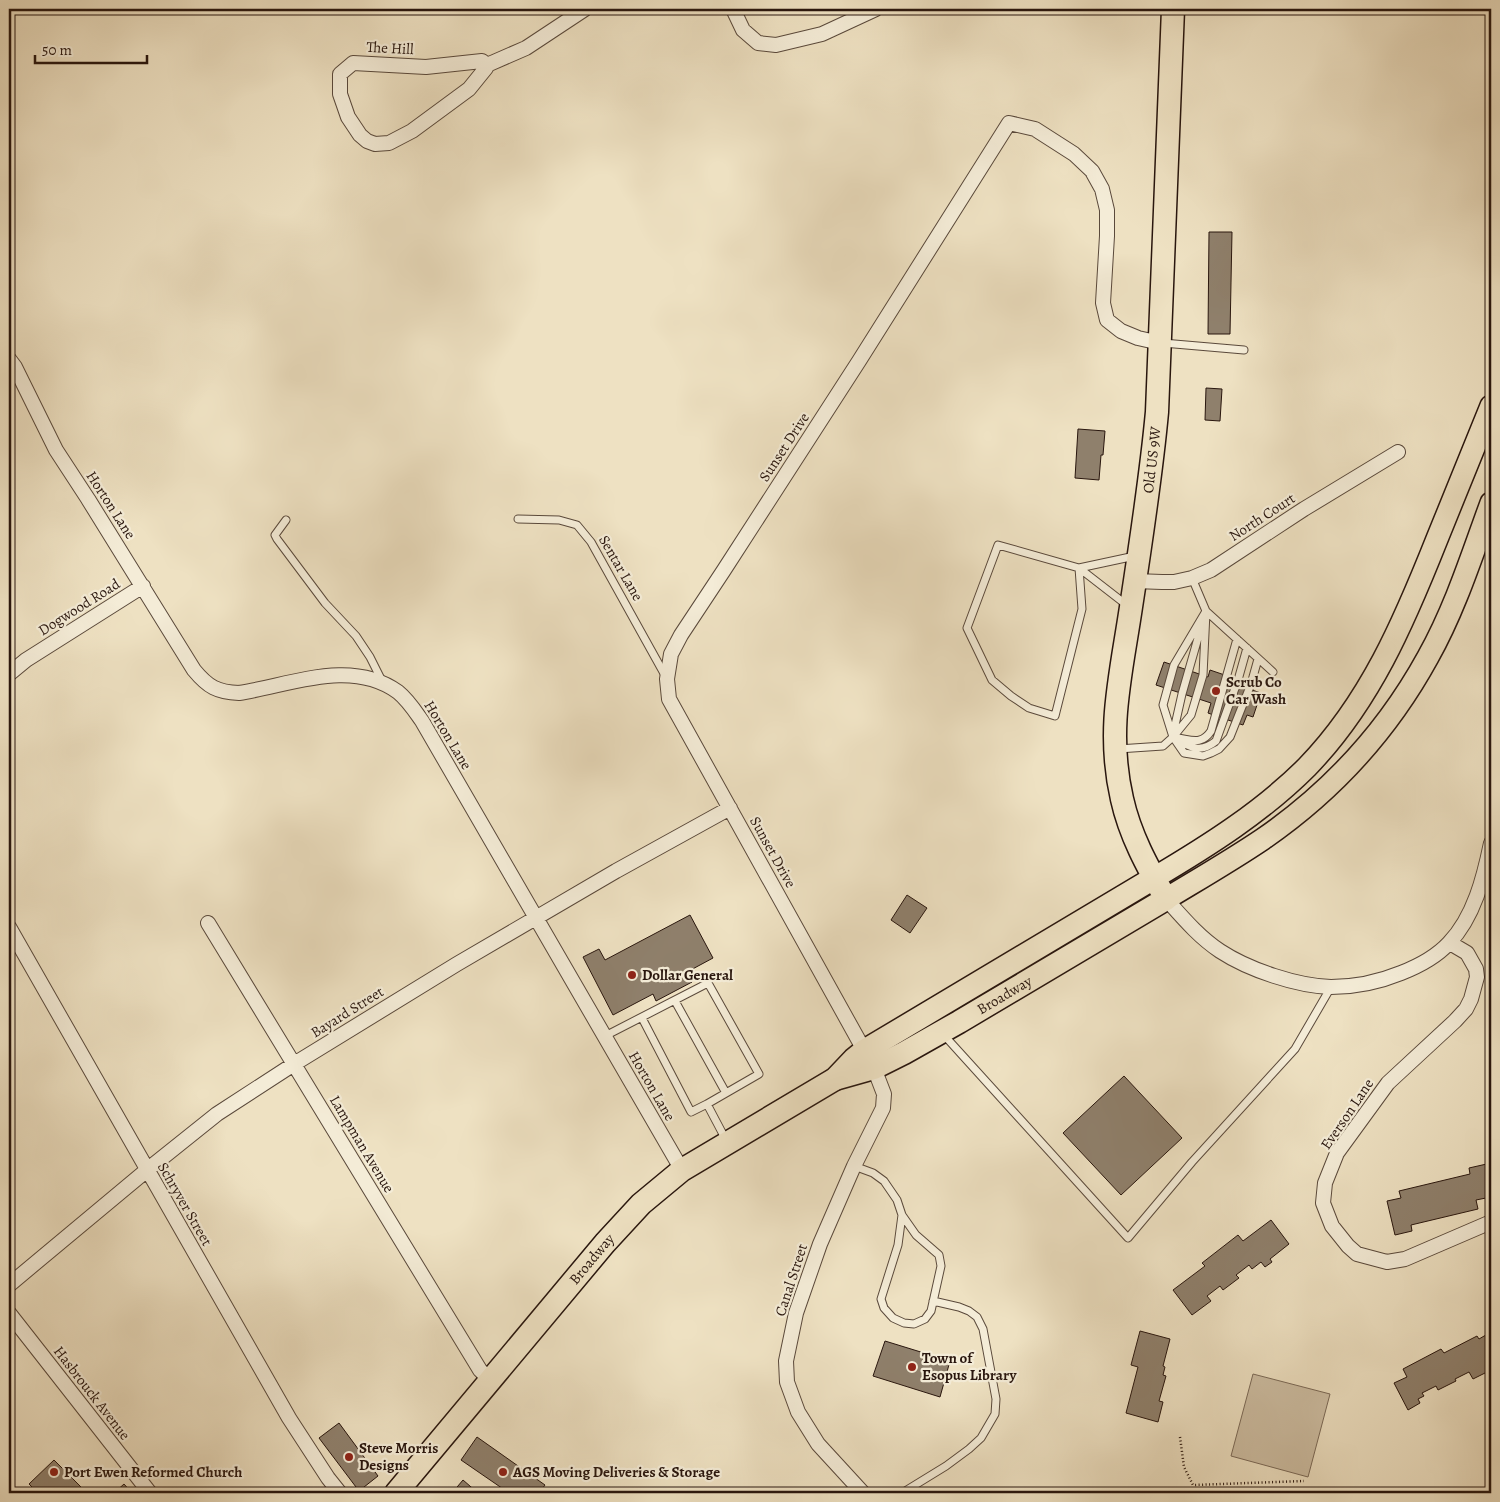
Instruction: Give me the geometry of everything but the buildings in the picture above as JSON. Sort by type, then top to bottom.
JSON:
[{"type":"highway","name":"Old US 9W","points":[[1166,898],[1144,860],[1128,822],[1121,792],[1115,749],[1115,709],[1153,456],[1157,412],[1173,9]]},
{"type":"highway","name":"Broadway","points":[[869,1060],[1154,878]]},
{"type":"highway","name":"Broadway","points":[[396,1493],[617,1230],[641,1204],[682,1170],[836,1079],[854,1059],[869,1060],[941,1032],[1166,898]]},
{"type":"main road","points":[[1154,878],[1248,818],[1280,792],[1308,766],[1335,735],[1358,704],[1395,639],[1491,406]]},
{"type":"main road","points":[[1166,898],[1264,839],[1298,812],[1328,787],[1385,724],[1408,691],[1447,617],[1491,503]]},
{"type":"street","name":"The Hill","points":[[487,65],[482,61],[426,67],[353,62],[340,74],[340,94],[348,117],[360,135],[375,144],[389,143],[412,131],[469,89],[487,65],[526,48],[585,9]]},
{"type":"street","points":[[733,9],[743,30],[758,43],[776,45],[822,34],[876,9]]},
{"type":"street","name":"Sunset Drive","points":[[869,1060],[669,699],[667,679],[671,654],[680,635],[864,353],[1009,123],[1035,129],[1074,154],[1092,171],[1102,189],[1107,210],[1103,303],[1107,320],[1120,331],[1138,338],[1160,343]]},
{"type":"street","name":"Horton Lane","points":[[9,359],[15,367],[56,450],[194,670],[204,682],[214,688],[239,693],[318,677],[354,675],[384,683],[404,698],[422,721],[682,1170]]},
{"type":"street","name":"North Court","points":[[1135,581],[1162,582],[1192,578],[1211,570],[1304,509],[1398,452]]},
{"type":"street","name":"Dogwood Road","points":[[9,674],[26,660],[143,586]]},
{"type":"street","name":"Bayard Street","points":[[9,1286],[217,1114],[456,964],[616,871],[730,808]]},
{"type":"street","points":[[1166,898],[1202,938],[1221,952],[1261,971],[1309,984],[1331,987],[1354,986],[1391,977],[1422,964],[1434,957],[1450,943],[1460,930],[1477,895],[1491,843]]},
{"type":"street","name":"Lampman Avenue","points":[[208,923],[480,1370],[490,1380]]},
{"type":"street","name":"Schryver Street","points":[[9,927],[289,1418],[340,1493]]},
{"type":"street","name":"Everson Lane","points":[[1450,943],[1467,953],[1476,969],[1477,977],[1471,999],[1466,1009],[1455,1021],[1388,1083],[1338,1153],[1325,1183],[1323,1203],[1332,1226],[1348,1246],[1357,1254],[1387,1262],[1405,1260],[1491,1222]]},
{"type":"street","name":"Canal Street","points":[[863,1493],[818,1444],[798,1412],[787,1382],[786,1361],[796,1313],[820,1244],[854,1166],[883,1108],[884,1094],[869,1060]]},
{"type":"street","name":"Hasbrouck Avenue","points":[[9,1313],[150,1493]]},
{"type":"lane","points":[[1160,343],[1244,350]]},
{"type":"lane","name":"Sentar Lane","points":[[518,519],[559,520],[577,525],[591,542],[667,679]]},
{"type":"lane","points":[[286,520],[275,535],[277,539],[325,603],[356,636],[384,683]]},
{"type":"lane","points":[[1079,568],[1082,609],[1055,716],[1029,708],[1011,696],[992,680],[967,628],[998,545],[1079,568],[1131,608]]},
{"type":"lane","points":[[1079,568],[1139,555]]},
{"type":"lane","points":[[1192,578],[1206,611],[1272,672]]},
{"type":"lane","points":[[1206,611],[1174,665],[1163,705],[1173,737],[1184,753],[1203,756],[1219,749],[1230,737],[1251,684],[1258,659]]},
{"type":"lane","points":[[1173,737],[1182,694],[1206,611]]},
{"type":"lane","points":[[1115,749],[1163,746],[1192,715],[1203,675],[1206,611]]},
{"type":"lane","points":[[1173,737],[1201,740],[1207,738],[1212,731],[1237,639]]},
{"type":"lane","points":[[1173,737],[1196,749],[1210,746],[1216,741],[1233,695],[1247,648]]},
{"type":"lane","points":[[605,1036],[708,983],[759,1074],[691,1112],[642,1018]]},
{"type":"lane","points":[[941,1032],[1128,1238],[1192,1162],[1295,1049],[1331,987]]},
{"type":"lane","points":[[675,1001],[726,1093]]},
{"type":"lane","points":[[706,1104],[728,1142]]},
{"type":"lane","points":[[854,1166],[873,1173],[884,1181],[916,1235],[939,1255],[941,1266],[931,1310],[925,1319],[914,1324],[904,1323],[893,1318],[884,1308],[881,1299],[898,1245],[902,1214]]},
{"type":"lane","points":[[902,1493],[970,1449],[981,1438],[996,1414],[996,1399],[983,1329],[977,1317],[964,1309],[933,1301]]},
{"type":"path","points":[[1180,1437],[1184,1467],[1193,1486],[1304,1481]]},
{"type":"shaded area","points":[[1253,1374],[1330,1394],[1308,1477],[1231,1456]]},
{"type":"place","name":"Scrub Co Car Wash","points":[[1216,691]]},
{"type":"place","name":"Dollar General","points":[[632,975]]},
{"type":"place","name":"Town of Esopus Library","points":[[912,1367]]},
{"type":"place","name":"Steve Morris Designs","points":[[349,1457]]},
{"type":"place","name":"Port Ewen Reformed Church","points":[[54,1472]]},
{"type":"place","name":"AGS Moving Deliveries & Storage","points":[[503,1472]]}]
